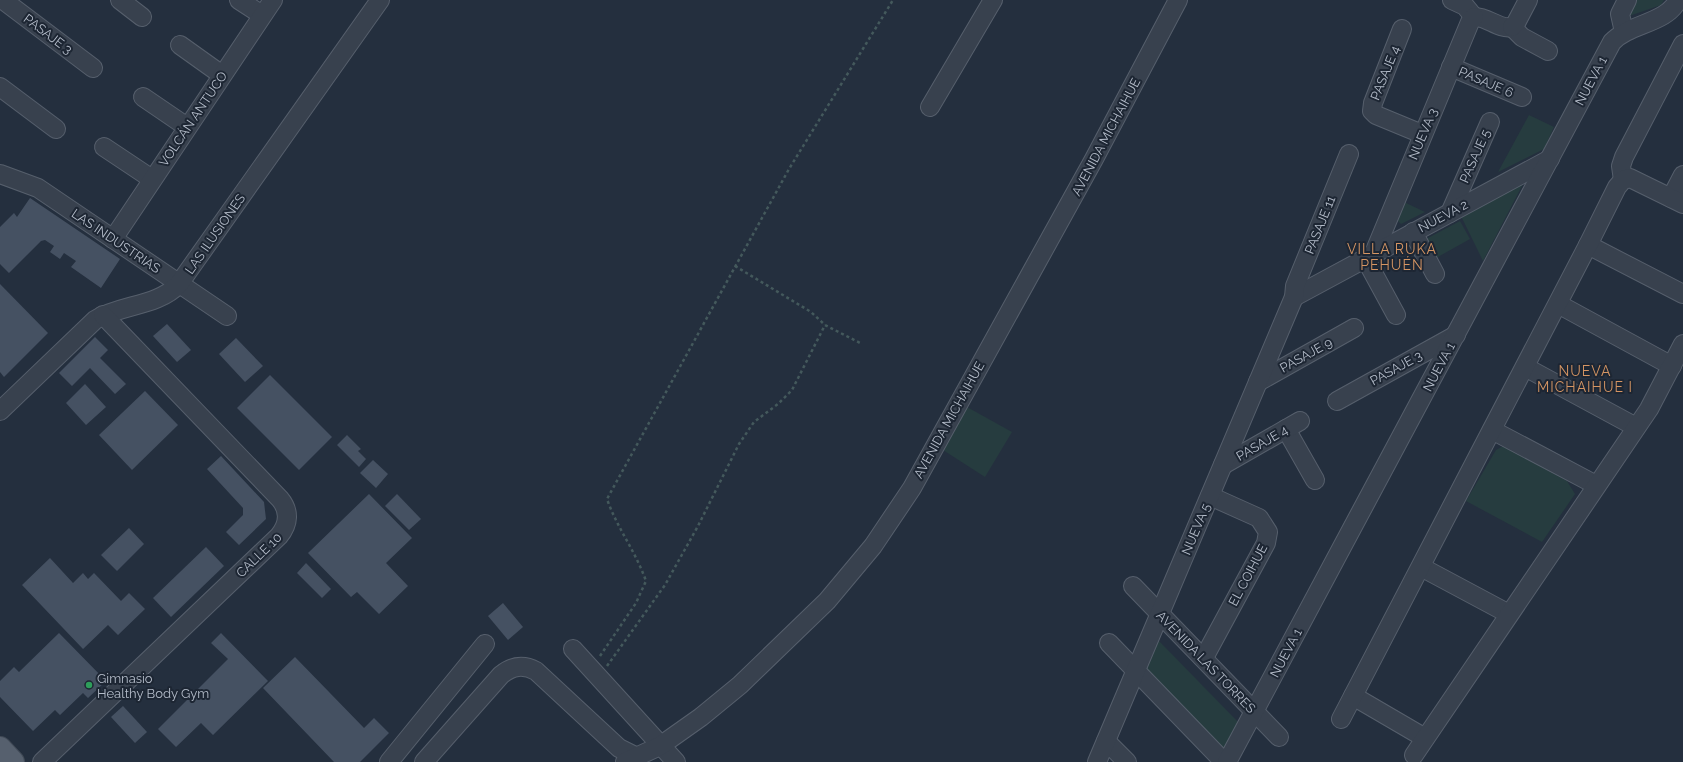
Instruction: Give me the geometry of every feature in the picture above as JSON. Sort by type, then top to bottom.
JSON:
[{"type":"main road","points":[[0,748],[13,762]]},
{"type":"street","name":"PASAJE 3","points":[[4,0],[93,68]]},
{"type":"street","points":[[120,0],[142,17]]},
{"type":"street","points":[[239,0],[262,15]]},
{"type":"street","name":"VOLCÁN ANTUCO","points":[[113,239],[272,0]]},
{"type":"street","name":"LAS ILUSIONES","points":[[0,412],[87,327],[103,315],[161,297],[179,284],[380,0]]},
{"type":"street","points":[[930,107],[993,0]]},
{"type":"street","name":"AVENIDA MICHAIHUE","points":[[631,760],[660,746],[715,706],[758,668],[843,583],[886,527],[912,488],[1094,159],[1178,0]]},
{"type":"street","points":[[1452,0],[1465,6],[1474,17],[1480,17],[1506,28],[1515,26],[1528,0]]},
{"type":"street","points":[[1624,32],[1620,14],[1627,0]]},
{"type":"street","name":"NUEVA 1","points":[[1227,762],[1612,42],[1624,32],[1671,11],[1678,0]]},
{"type":"street","name":"NUEVA 3","points":[[1369,255],[1470,22],[1474,17]]},
{"type":"street","points":[[1512,27],[1522,37],[1548,51]]},
{"type":"street","name":"PASAJE 4","points":[[1402,29],[1372,106],[1372,111],[1376,115],[1422,134]]},
{"type":"street","points":[[1623,180],[1621,166],[1624,157],[1683,44]]},
{"type":"street","points":[[180,45],[222,75]]},
{"type":"street","name":"PASAJE 6","points":[[1451,67],[1522,98]]},
{"type":"street","points":[[0,87],[56,129]]},
{"type":"street","points":[[143,97],[188,127]]},
{"type":"street","name":"PASAJE 5","points":[[1450,213],[1490,122]]},
{"type":"street","points":[[104,147],[152,179]]},
{"type":"street","name":"PASAJE 11","points":[[1294,297],[1295,286],[1349,154]]},
{"type":"street","name":"NUEVA 2","points":[[1294,297],[1369,255],[1550,159]]},
{"type":"street","name":"LAS INDUSTRIAS","points":[[0,174],[38,188],[227,316]]},
{"type":"street","points":[[1341,719],[1558,304],[1617,187],[1623,180],[1630,178],[1677,201],[1683,175]]},
{"type":"street","points":[[1413,232],[1435,274]]},
{"type":"street","points":[[1588,245],[1683,294]]},
{"type":"street","points":[[1369,255],[1396,315]]},
{"type":"street","name":"NUEVA 5","points":[[1097,762],[1294,297]]},
{"type":"street","points":[[1558,304],[1672,366]]},
{"type":"street","name":"CALLE 10","points":[[42,762],[279,536],[288,517],[287,510],[280,499],[103,315]]},
{"type":"street","name":"PASAJE 9","points":[[1258,382],[1354,328]]},
{"type":"street","name":"PASAJE 3","points":[[1337,401],[1456,335]]},
{"type":"street","points":[[1414,755],[1649,409],[1683,344]]},
{"type":"street","points":[[1525,367],[1636,427]]},
{"type":"street","name":"PASAJE 4","points":[[1223,465],[1293,425],[1315,480]]},
{"type":"street","points":[[1492,430],[1596,485]]},
{"type":"street","name":"EL COIHUE","points":[[1202,657],[1206,654],[1266,543],[1268,532],[1260,518],[1210,496]]},
{"type":"street","points":[[1421,567],[1509,614]]},
{"type":"street","name":"AVENIDA LAS TORRES","points":[[1133,586],[1279,737]]},
{"type":"street","points":[[1109,643],[1224,762]]},
{"type":"street","points":[[389,762],[485,644]]},
{"type":"street","points":[[573,649],[676,762]]},
{"type":"street","points":[[424,762],[501,675],[520,666],[536,671],[605,733],[615,745],[628,754],[631,760]]},
{"type":"street","points":[[1353,696],[1425,738]]},
{"type":"street","points":[[1106,741],[1127,762]]},
{"type":"path","points":[[595,673],[636,603],[646,581],[640,562],[613,515],[607,499],[788,169],[893,0]]},
{"type":"path","points":[[735,266],[811,312],[825,325],[862,344]]},
{"type":"path","points":[[595,673],[665,585],[698,526],[739,444],[754,422],[778,404],[792,390],[825,325]]},
{"type":"green space","points":[[1631,0],[1664,0],[1661,5],[1629,16]]},
{"type":"green space","points":[[1529,115],[1554,127],[1544,149],[1498,172]]},
{"type":"green space","points":[[1524,182],[1483,261],[1461,216]]},
{"type":"green space","points":[[1404,202],[1425,212],[1401,224],[1397,220]]},
{"type":"green space","points":[[1460,221],[1470,239],[1436,258],[1426,239]]},
{"type":"green space","points":[[967,407],[1012,432],[985,477],[943,450]]},
{"type":"green space","points":[[1503,446],[1567,481],[1575,494],[1542,542],[1466,501],[1496,450]]},
{"type":"green space","points":[[1154,640],[1159,641],[1239,723],[1227,751],[1222,751],[1146,670],[1144,665]]},
{"type":"building","points":[[30,198],[120,259],[101,288],[71,267],[76,261],[64,253],[60,259],[50,252],[54,246],[45,240],[41,241],[9,273],[0,264],[0,227],[14,213],[17,217]]},
{"type":"building","points":[[0,284],[48,333],[4,377],[0,372]]},
{"type":"building","points":[[167,324],[191,350],[177,362],[153,336]]},
{"type":"building","points":[[95,337],[108,350],[100,358],[126,384],[115,394],[90,368],[72,386],[59,373]]},
{"type":"building","points":[[236,338],[263,366],[245,382],[219,354]]},
{"type":"building","points":[[270,375],[332,437],[299,470],[237,408]]},
{"type":"building","points":[[85,384],[106,407],[86,425],[66,403]]},
{"type":"building","points":[[145,391],[178,425],[132,470],[99,435]]},
{"type":"building","points":[[347,435],[361,449],[358,451],[366,459],[359,467],[337,445]]},
{"type":"building","points":[[221,456],[264,502],[266,519],[239,545],[226,532],[243,515],[243,508],[207,469]]},
{"type":"building","points":[[373,460],[388,474],[376,488],[360,473]]},
{"type":"building","points":[[369,494],[412,538],[386,563],[408,586],[379,614],[357,592],[351,597],[308,553]]},
{"type":"building","points":[[397,494],[421,519],[409,530],[385,506]]},
{"type":"building","points":[[129,528],[144,544],[117,571],[101,555]]},
{"type":"building","points":[[206,547],[224,566],[171,617],[153,598]]},
{"type":"building","points":[[50,558],[73,583],[83,573],[88,579],[94,573],[121,601],[129,593],[145,609],[118,635],[108,625],[83,649],[22,585]]},
{"type":"building","points":[[306,563],[331,589],[322,598],[297,573]]},
{"type":"building","points":[[503,603],[523,627],[508,640],[488,616]]},
{"type":"building","points":[[59,633],[106,681],[88,698],[83,693],[60,715],[55,710],[33,731],[0,697],[0,681],[14,667],[19,672]]},
{"type":"building","points":[[221,633],[268,681],[213,735],[201,723],[176,747],[158,729],[228,659],[211,643]]},
{"type":"building","points":[[295,657],[364,728],[374,718],[389,733],[360,762],[334,762],[263,688]]},
{"type":"building","points":[[123,706],[147,732],[135,743],[111,717]]},
{"type":"place","name":"Gimnasio Healthy Body Gym","points":[[89,685]]},
{"type":"district","name":"VILLA RUKA PEHUÉN","points":[[1392,258]]},
{"type":"district","name":"NUEVA MICHAIHUE I","points":[[1585,380]]}]
